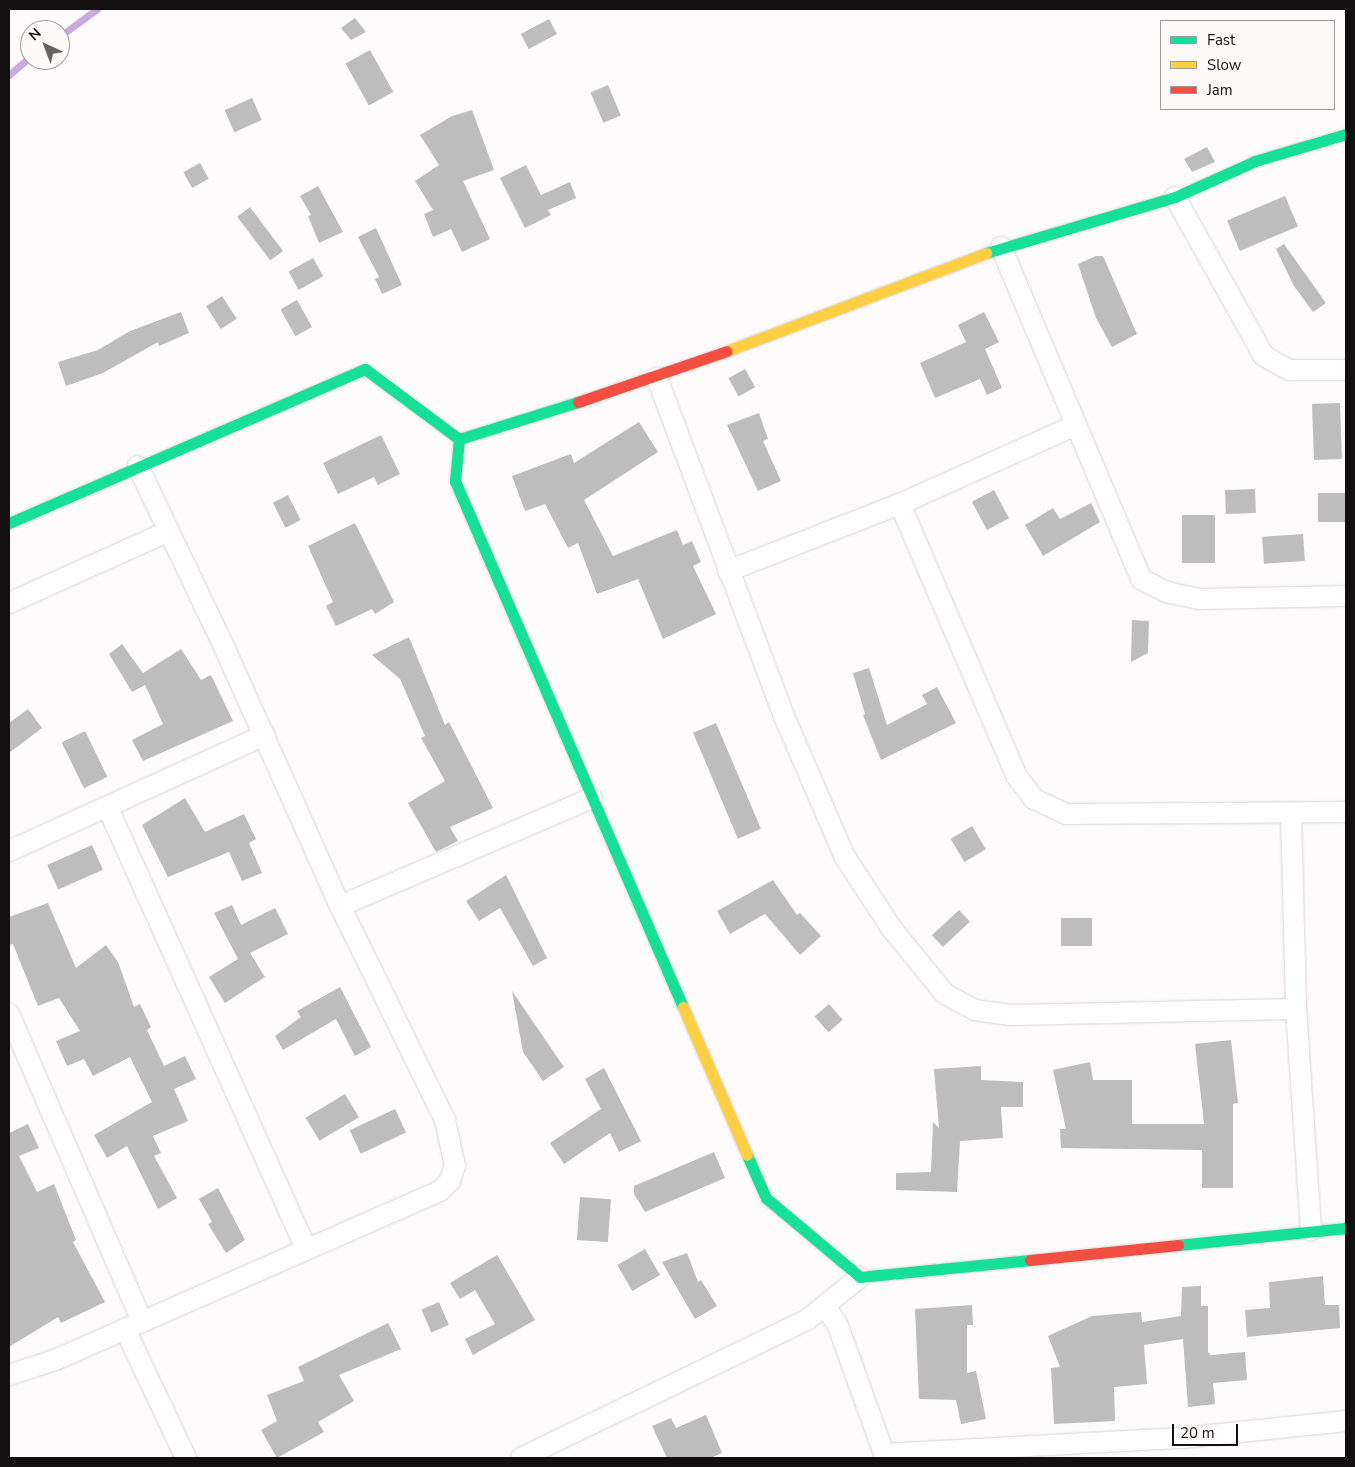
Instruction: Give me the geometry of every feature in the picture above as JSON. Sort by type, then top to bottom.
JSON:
[{"type":"street","points":[[459,439],[657,378],[1001,246],[1175,197],[1255,161],[1346,134]]},
{"type":"street","points":[[1175,197],[1264,356],[1289,370],[1346,370]]},
{"type":"street","points":[[1001,246],[1135,571],[1146,583],[1200,599],[1346,596]]},
{"type":"street","points":[[9,522],[365,368],[459,439]]},
{"type":"street","points":[[657,378],[783,714],[845,857],[892,929],[945,994],[960,1005],[1011,1015],[1296,1009]]},
{"type":"street","points":[[728,570],[900,504],[1076,425]]},
{"type":"street","points":[[459,439],[455,481],[766,1198],[860,1277]]},
{"type":"street","points":[[9,1375],[55,1360],[440,1191],[450,1181],[455,1166],[445,1120],[340,906],[264,735],[167,532],[138,466]]},
{"type":"street","points":[[900,504],[1017,777],[1034,799],[1066,814],[1346,812]]},
{"type":"street","points":[[9,603],[167,532]]},
{"type":"street","points":[[9,850],[108,808],[264,735]]},
{"type":"street","points":[[340,906],[592,798]]},
{"type":"street","points":[[108,808],[306,1249]]},
{"type":"street","points":[[1290,813],[1296,1009],[1310,1230]]},
{"type":"street","points":[[9,1014],[186,1458]]},
{"type":"street","points":[[521,1458],[558,1451],[826,1307],[860,1277],[1310,1230],[1346,1228]]},
{"type":"street","points":[[826,1307],[838,1326],[884,1454],[1182,1438],[1346,1421]]},
{"type":"building","points":[[355,18],[366,32],[351,40],[341,28]]},
{"type":"building","points":[[549,19],[557,34],[529,49],[521,34]]},
{"type":"building","points":[[370,50],[393,92],[369,106],[346,64]]},
{"type":"building","points":[[608,85],[621,115],[603,123],[591,92]]},
{"type":"building","points":[[252,98],[262,120],[234,132],[225,110]]},
{"type":"building","points":[[472,110],[494,170],[463,181],[490,239],[462,252],[451,229],[433,237],[424,214],[433,210],[415,181],[439,165],[420,135],[452,116]]},
{"type":"building","points":[[1207,147],[1215,162],[1192,172],[1184,159]]},
{"type":"building","points":[[200,163],[209,179],[192,188],[183,172]]},
{"type":"building","points":[[526,165],[541,195],[570,182],[576,198],[548,210],[551,215],[525,228],[500,178]]},
{"type":"building","points":[[318,186],[343,232],[319,243],[308,216],[311,215],[300,196]]},
{"type":"building","points":[[1285,196],[1298,226],[1240,251],[1227,221]]},
{"type":"building","points":[[250,207],[283,251],[270,261],[237,217]]},
{"type":"building","points":[[376,228],[402,285],[382,294],[375,279],[379,277],[358,237]]},
{"type":"building","points":[[1284,244],[1326,303],[1313,312],[1294,286],[1276,249]]},
{"type":"building","points":[[1096,256],[1103,256],[1137,334],[1112,347],[1096,318],[1078,264]]},
{"type":"building","points":[[313,258],[323,276],[299,290],[289,272]]},
{"type":"building","points":[[222,296],[237,319],[221,329],[206,306]]},
{"type":"building","points":[[297,300],[312,327],[295,336],[280,309]]},
{"type":"building","points":[[181,312],[189,333],[159,346],[158,342],[103,373],[66,386],[58,362],[98,350],[130,331]]},
{"type":"building","points":[[984,312],[999,342],[985,349],[1002,388],[987,395],[980,379],[935,398],[920,363],[966,342],[958,325]]},
{"type":"building","points":[[745,369],[755,387],[739,397],[728,378]]},
{"type":"building","points":[[1340,403],[1342,459],[1314,460],[1312,404]]},
{"type":"building","points":[[759,413],[768,439],[763,441],[781,481],[758,491],[727,425]]},
{"type":"building","points":[[639,422],[658,452],[584,500],[613,556],[677,530],[683,545],[692,541],[701,562],[693,566],[716,614],[663,639],[638,579],[597,594],[578,543],[568,548],[545,504],[525,511],[512,476],[571,454],[574,463]]},
{"type":"building","points":[[381,435],[400,474],[378,485],[374,477],[338,494],[323,463]]},
{"type":"building","points":[[1255,489],[1256,513],[1226,514],[1225,490]]},
{"type":"building","points":[[994,490],[1009,518],[987,530],[972,502]]},
{"type":"building","points":[[1318,493],[1346,493],[1346,522],[1318,522]]},
{"type":"building","points":[[288,495],[301,520],[286,528],[273,503]]},
{"type":"building","points":[[1091,503],[1100,522],[1043,556],[1025,525],[1053,508],[1060,519]]},
{"type":"building","points":[[1182,515],[1215,515],[1215,563],[1182,563]]},
{"type":"building","points":[[355,523],[394,602],[375,614],[372,609],[336,626],[326,606],[333,602],[308,546]]},
{"type":"building","points":[[1303,534],[1305,561],[1264,564],[1262,537]]},
{"type":"building","points":[[1132,620],[1149,621],[1148,653],[1131,662]]},
{"type":"building","points":[[409,637],[445,725],[449,722],[493,808],[450,827],[458,841],[436,852],[408,803],[445,781],[421,738],[425,736],[400,679],[372,655]]},
{"type":"building","points":[[122,644],[143,673],[181,649],[201,680],[211,675],[233,721],[143,761],[132,740],[163,724],[145,685],[132,692],[109,654]]},
{"type":"building","points":[[869,668],[887,725],[927,704],[922,695],[937,687],[956,723],[881,760],[863,715],[865,714],[853,673]]},
{"type":"building","points":[[28,709],[42,728],[9,753],[9,723]]},
{"type":"building","points":[[716,723],[761,829],[738,839],[693,733]]},
{"type":"building","points":[[85,731],[107,777],[84,788],[62,742]]},
{"type":"building","points":[[185,798],[205,832],[244,814],[256,839],[249,843],[262,873],[242,881],[229,852],[168,877],[142,825]]},
{"type":"building","points":[[972,826],[986,849],[964,862],[951,839]]},
{"type":"building","points":[[92,845],[103,870],[58,890],[47,865]]},
{"type":"building","points":[[506,875],[547,958],[533,966],[500,908],[479,921],[466,901]]},
{"type":"building","points":[[773,880],[797,915],[800,913],[821,936],[800,955],[765,914],[730,934],[717,911]]},
{"type":"building","points":[[48,903],[76,968],[106,945],[118,962],[134,1007],[140,1004],[151,1027],[147,1030],[164,1066],[185,1056],[196,1079],[174,1089],[188,1121],[153,1136],[161,1153],[154,1156],[177,1198],[158,1209],[127,1146],[107,1158],[94,1135],[152,1102],[130,1057],[93,1076],[84,1059],[67,1066],[56,1041],[80,1031],[59,998],[38,1006],[13,944],[9,945],[9,917]]},
{"type":"building","points":[[232,905],[241,925],[275,908],[288,934],[250,953],[265,977],[225,1003],[209,977],[238,959],[214,913]]},
{"type":"building","points":[[959,910],[970,922],[943,947],[932,935]]},
{"type":"building","points":[[1061,918],[1092,918],[1092,946],[1061,946]]},
{"type":"building","points":[[340,987],[371,1047],[355,1056],[336,1019],[283,1050],[275,1036],[301,1017],[297,1011]]},
{"type":"building","points":[[512,991],[564,1067],[543,1081],[523,1052]]},
{"type":"building","points":[[829,1004],[843,1020],[828,1032],[815,1016]]},
{"type":"building","points":[[1231,1040],[1238,1103],[1233,1104],[1233,1188],[1202,1188],[1202,1150],[1061,1148],[1060,1129],[1066,1129],[1053,1070],[1090,1062],[1093,1080],[1132,1080],[1132,1124],[1204,1124],[1195,1044]]},
{"type":"building","points":[[981,1066],[981,1080],[1023,1082],[1023,1107],[1001,1107],[1003,1138],[960,1141],[957,1192],[896,1190],[896,1173],[931,1172],[933,1122],[939,1128],[934,1069]]},
{"type":"building","points":[[604,1068],[641,1141],[619,1152],[610,1133],[564,1164],[550,1143],[601,1109],[585,1079]]},
{"type":"building","points":[[345,1094],[359,1117],[319,1141],[306,1118]]},
{"type":"building","points":[[395,1109],[406,1133],[361,1154],[350,1130]]},
{"type":"building","points":[[28,1124],[39,1148],[19,1156],[37,1192],[54,1184],[76,1240],[73,1242],[105,1302],[61,1323],[58,1317],[9,1347],[9,1133]]},
{"type":"building","points":[[714,1152],[725,1178],[645,1212],[634,1194],[634,1186]]},
{"type":"building","points":[[218,1188],[245,1240],[226,1253],[208,1224],[212,1222],[199,1199]]},
{"type":"building","points":[[580,1197],[611,1199],[608,1242],[577,1240]]},
{"type":"building","points":[[645,1249],[660,1275],[632,1291],[617,1265]]},
{"type":"building","points":[[687,1253],[698,1282],[701,1280],[717,1306],[695,1319],[662,1262]]},
{"type":"building","points":[[497,1255],[535,1320],[473,1355],[465,1339],[495,1324],[475,1290],[460,1299],[450,1283]]},
{"type":"building","points":[[1323,1276],[1325,1305],[1339,1305],[1340,1328],[1247,1337],[1245,1310],[1270,1308],[1269,1282]]},
{"type":"building","points":[[1201,1286],[1201,1306],[1208,1306],[1208,1352],[1211,1355],[1245,1352],[1247,1380],[1213,1383],[1215,1404],[1188,1407],[1183,1339],[1144,1345],[1147,1384],[1114,1387],[1115,1421],[1054,1424],[1051,1368],[1060,1367],[1048,1336],[1092,1316],[1141,1312],[1142,1322],[1181,1316],[1182,1287]]},
{"type":"building","points":[[439,1302],[449,1325],[431,1332],[422,1309]]},
{"type":"building","points":[[972,1305],[973,1325],[967,1325],[967,1373],[976,1371],[986,1419],[961,1424],[956,1400],[919,1399],[915,1309]]},
{"type":"building","points":[[388,1323],[401,1349],[339,1375],[354,1401],[318,1422],[324,1432],[277,1458],[261,1430],[277,1421],[267,1395],[304,1381],[298,1367]]},
{"type":"building","points":[[706,1415],[722,1453],[710,1458],[667,1458],[652,1426],[671,1418],[676,1428]]},
{"type":"waterway","points":[[70,29],[97,9]]},
{"type":"waterway","points":[[9,75],[20,66]]},
{"type":"traffic: fast","points":[[986,253],[1175,197],[1255,161],[1346,134]]},
{"type":"traffic: fast","points":[[9,523],[365,369],[459,439],[578,402]]},
{"type":"traffic: fast","points":[[459,439],[455,481],[683,1007]]},
{"type":"traffic: fast","points":[[747,1155],[766,1198],[860,1277],[1030,1260]]},
{"type":"traffic: fast","points":[[1178,1245],[1346,1228]]},
{"type":"traffic: slow","points":[[727,351],[986,253]]},
{"type":"traffic: slow","points":[[683,1007],[747,1155]]},
{"type":"traffic: jam","points":[[578,402],[727,351]]},
{"type":"traffic: jam","points":[[1030,1260],[1178,1245]]}]
